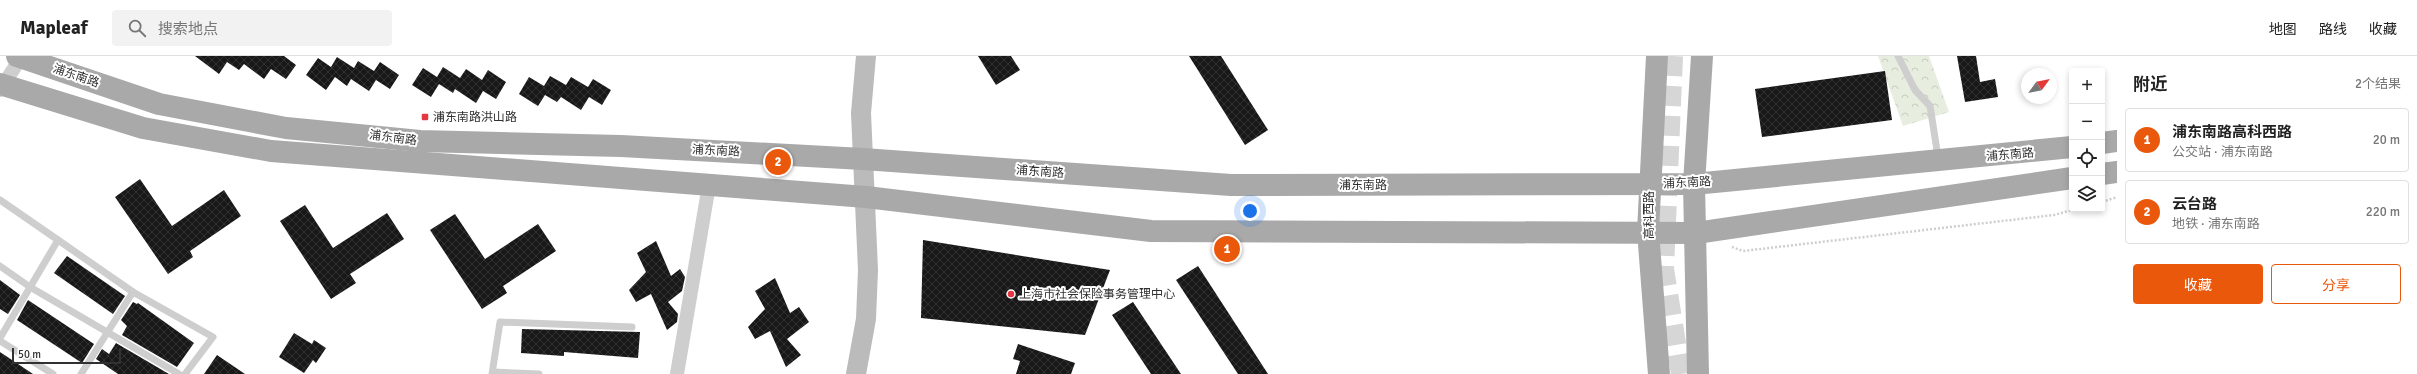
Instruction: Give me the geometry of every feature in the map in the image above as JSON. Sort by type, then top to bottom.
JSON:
[{"type":"main road","name":"高科西路","points":[[1657,56],[1649,185],[1648,231],[1659,374]]},
{"type":"main road","points":[[1698,374],[1694,184],[1702,56]]},
{"type":"main road","name":"浦东南路","points":[[20,57],[159,104],[286,128],[420,141],[621,146],[863,159],[1231,186],[1694,184],[2069,148]]},
{"type":"main road","name":"浦东南路","points":[[1,86],[143,128],[271,151],[866,197],[1151,231],[1648,231],[1696,233],[2069,178]]},
{"type":"main road","points":[[2105,143],[2117,141]]},
{"type":"main road","points":[[2105,174],[2117,172]]},
{"type":"street","points":[[856,374],[862,343],[867,294],[866,197],[861,113],[866,56]]},
{"type":"street","points":[[1,86],[20,57]]},
{"type":"street","points":[[677,374],[709,185]]},
{"type":"lane","points":[[1898,56],[1915,90],[1930,106],[1939,161]]},
{"type":"lane","points":[[0,200],[133,292],[213,337],[185,374]]},
{"type":"lane","points":[[0,338],[58,240]]},
{"type":"lane","points":[[0,266],[30,287],[179,374]]},
{"type":"lane","points":[[81,374],[133,292]]},
{"type":"lane","points":[[539,374],[493,373],[500,322],[632,327]]},
{"type":"lane","points":[[0,341],[54,374]]},
{"type":"path","points":[[2105,201],[2117,198]]},
{"type":"path","points":[[1730,246],[1743,251],[2054,215],[2069,211]]},
{"type":"green space","points":[[1878,56],[1929,56],[1949,112],[1903,126]]},
{"type":"building","points":[[195,56],[284,56],[296,65],[286,79],[271,69],[264,79],[244,64],[239,70],[227,62],[219,74]]},
{"type":"building","points":[[978,56],[1011,56],[1020,70],[996,85]]},
{"type":"building","points":[[1189,56],[1221,56],[1268,130],[1245,145]]},
{"type":"building","points":[[1957,56],[1976,56],[1980,82],[1995,79],[1998,97],[1965,102]]},
{"type":"building","points":[[337,57],[354,68],[358,61],[374,71],[380,62],[399,75],[390,89],[376,80],[369,91],[351,79],[347,86],[335,77],[326,90],[306,75],[318,58],[331,67]]},
{"type":"building","points":[[443,67],[460,78],[466,69],[482,80],[488,70],[506,82],[496,99],[483,91],[476,103],[455,89],[453,93],[439,84],[431,97],[412,85],[423,68],[437,77]]},
{"type":"building","points":[[1885,71],[1892,120],[1762,137],[1755,89]]},
{"type":"building","points":[[550,76],[566,85],[571,77],[588,87],[593,79],[611,90],[602,105],[589,97],[581,110],[561,97],[557,102],[545,95],[538,106],[519,94],[529,77],[544,86]]},
{"type":"building","points":[[140,179],[172,226],[224,190],[241,216],[190,251],[193,257],[168,274],[115,197]]},
{"type":"building","points":[[305,205],[333,248],[387,213],[404,239],[350,274],[356,283],[331,299],[280,221]]},
{"type":"building","points":[[455,214],[485,259],[538,224],[556,251],[503,286],[507,293],[482,309],[430,230]]},
{"type":"building","name":"上海市社会保险事务管理中心","points":[[923,240],[1110,270],[1085,335],[921,318]]},
{"type":"building","points":[[656,241],[671,276],[680,269],[685,277],[682,291],[668,302],[678,314],[677,322],[667,330],[651,294],[636,302],[629,290],[646,272],[637,253]]},
{"type":"building","points":[[67,256],[125,296],[113,314],[54,273]]},
{"type":"building","points":[[1198,266],[1268,374],[1238,374],[1176,280]]},
{"type":"building","points":[[775,278],[790,313],[799,307],[809,322],[787,339],[801,355],[786,367],[770,331],[755,339],[748,327],[765,309],[755,291]]},
{"type":"building","points":[[0,280],[20,295],[8,314],[0,309]]},
{"type":"building","points":[[28,300],[94,344],[82,363],[17,320]]},
{"type":"building","points":[[133,302],[138,303],[194,343],[177,367],[122,335],[127,326],[121,320]]},
{"type":"building","points":[[1133,302],[1181,374],[1151,374],[1112,315]]},
{"type":"building","points":[[522,329],[640,332],[638,358],[564,352],[564,356],[521,353]]},
{"type":"building","points":[[294,333],[312,344],[314,340],[326,348],[316,363],[313,360],[304,373],[279,357]]},
{"type":"building","points":[[116,343],[169,374],[118,374],[96,359],[102,349],[109,354]]},
{"type":"building","points":[[1018,344],[1075,363],[1071,374],[1016,374],[1020,361],[1013,359]]},
{"type":"building","points":[[0,352],[33,374],[0,374]]},
{"type":"building","points":[[217,355],[245,374],[204,374]]},
{"type":"tunnel","points":[[1673,56],[1664,269],[1681,374]]},
{"type":"place","name":"浦东南路洪山路","points":[[425,117]]},
{"type":"place","name":"云台路","points":[[778,162]]},
{"type":"place","name":"浦东南路高科西路","points":[[1227,249]]},
{"type":"place","name":"上海市社会保险事务管理中心","points":[[1011,294]]}]
